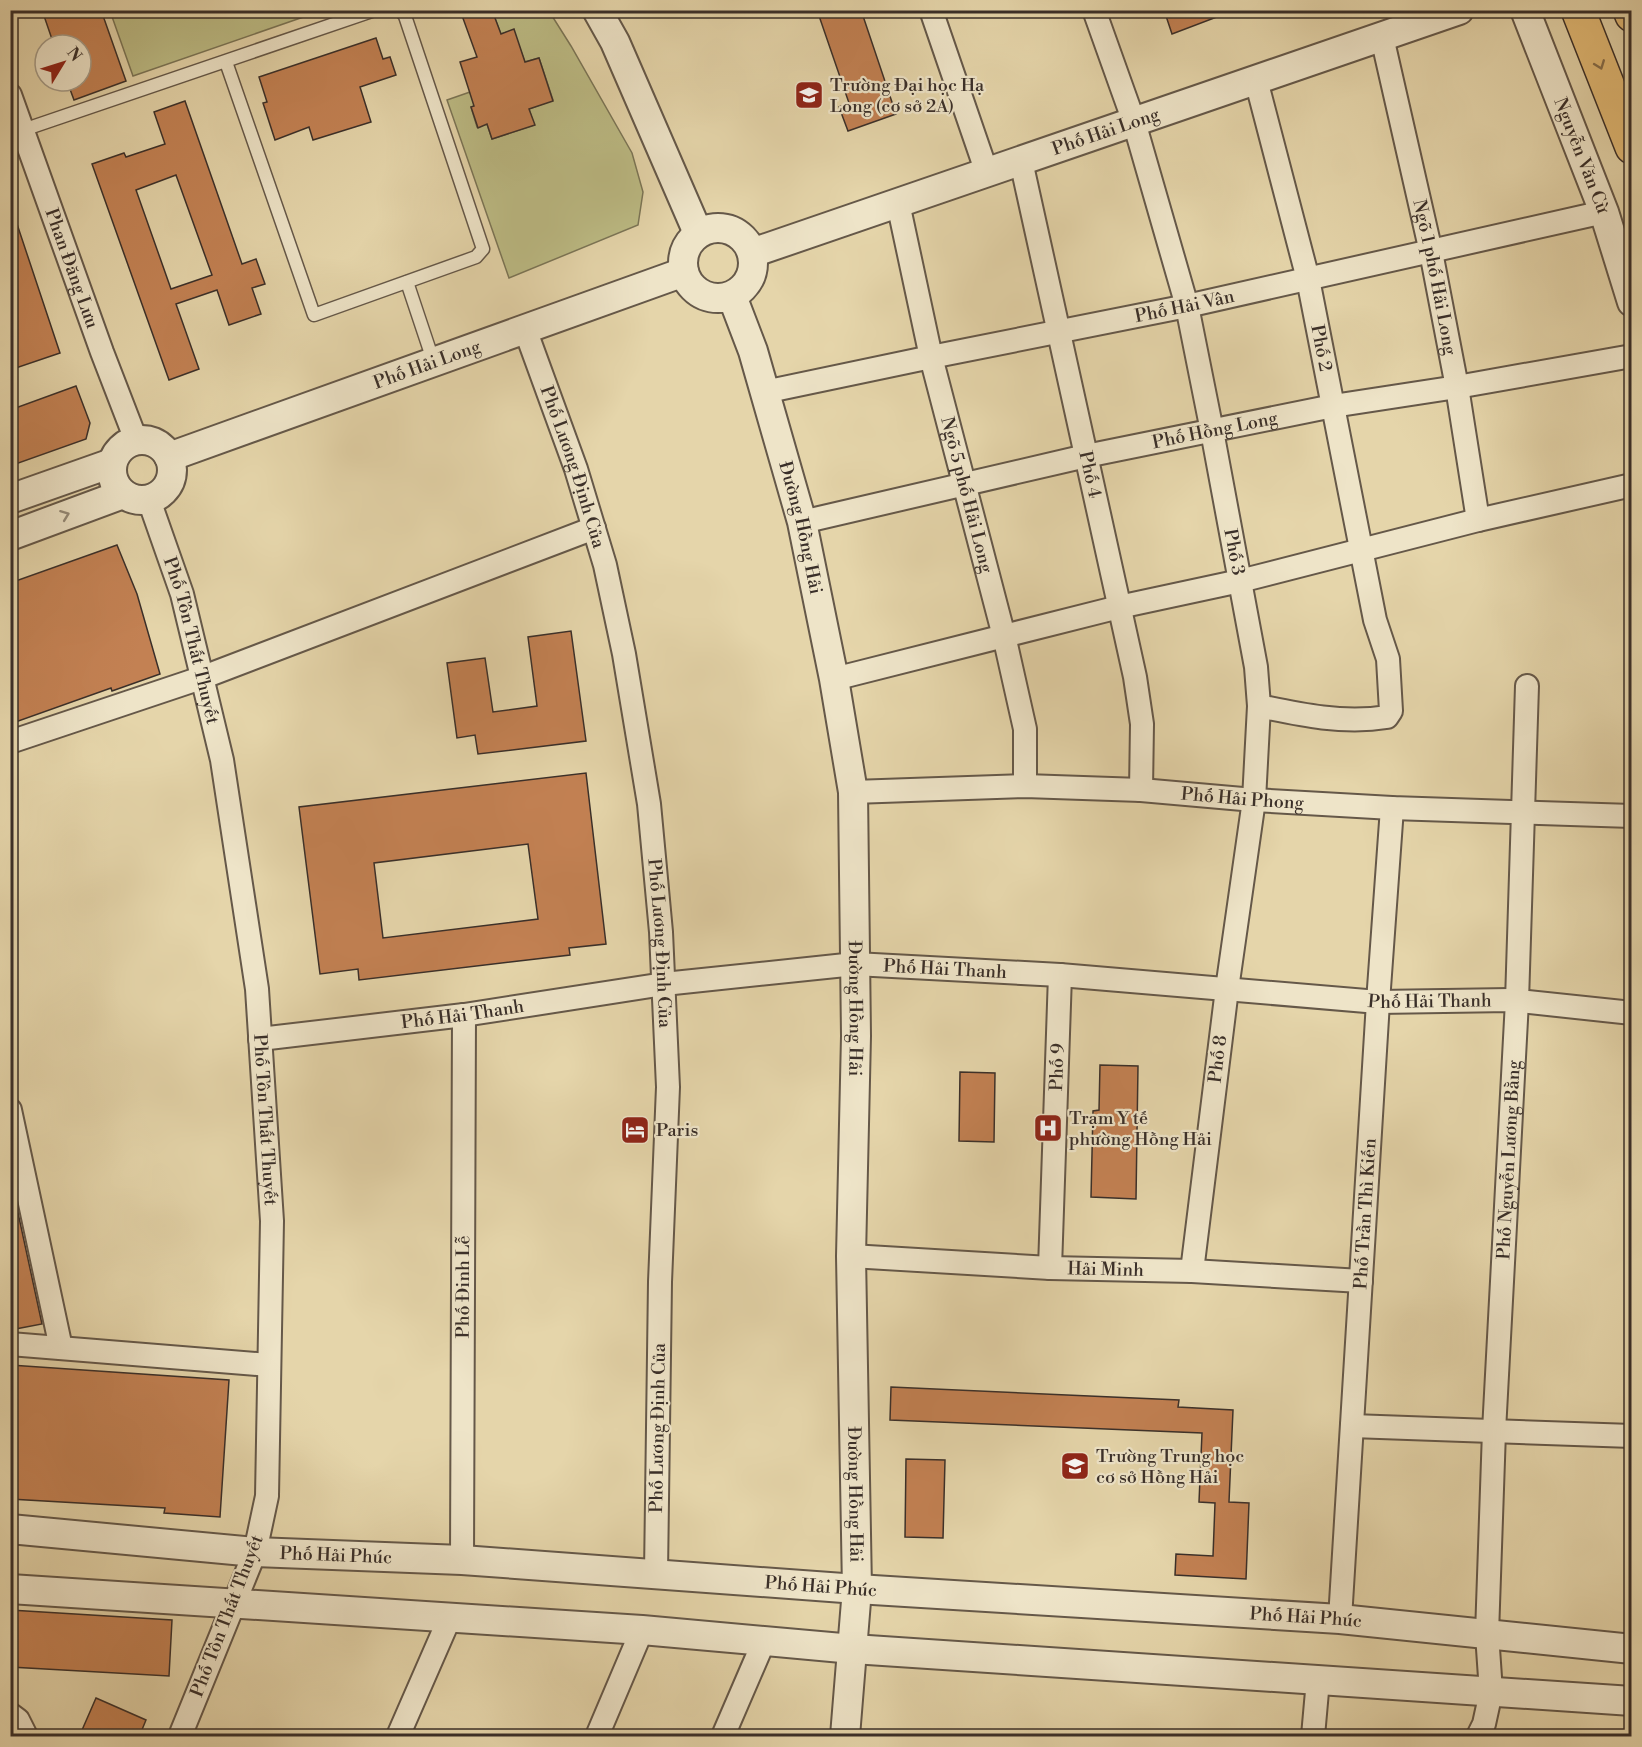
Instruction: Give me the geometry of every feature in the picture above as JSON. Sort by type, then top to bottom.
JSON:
[{"type":"main road","points":[[1578,10],[1632,147]]},
{"type":"main road","points":[[1630,10],[1632,15]]},
{"type":"street","points":[[597,10],[615,42],[698,233]]},
{"type":"street","points":[[931,10],[987,173]]},
{"type":"street","name":"Phố 3","points":[[1094,10],[1134,122],[1187,306],[1256,667],[1259,706],[1254,800],[1227,989]]},
{"type":"street","name":"Phố Hải Long","points":[[752,253],[1459,10]]},
{"type":"street","name":"Nguyễn Văn Cừ","points":[[1525,10],[1604,212],[1632,302]]},
{"type":"street","name":"Ngõ 1 phố Hải Long","points":[[1382,37],[1431,252],[1457,387],[1478,520]]},
{"type":"street","name":"Phố 2","points":[[1256,80],[1308,279],[1375,620],[1388,659],[1391,711],[1387,717],[1371,720],[1313,718],[1259,706]]},
{"type":"street","name":"Phan Đăng Lưu","points":[[10,95],[136,440]]},
{"type":"street","name":"Phố 4","points":[[1021,161],[1135,677],[1142,724],[1142,789]]},
{"type":"street","name":"Ngõ 5 phố Hải Long","points":[[898,203],[931,357],[1025,729],[1025,786]]},
{"type":"street","name":"Phố Hải Vân","points":[[764,392],[1187,306],[1604,212]]},
{"type":"street","points":[[719,227],[740,235],[752,253],[753,270],[745,285],[732,296],[712,298],[694,289],[684,272],[683,257],[688,244],[698,233],[719,227]]},
{"type":"street","name":"Phố Hải Long","points":[[169,457],[684,272]]},
{"type":"street","name":"Đường Hồng Hải","points":[[732,296],[753,351],[802,522],[834,679],[853,792],[856,1036],[851,1256],[857,1589],[845,1737]]},
{"type":"street","name":"Phố Lương Định Của","points":[[525,329],[576,469],[605,565],[624,654],[649,804],[664,984],[668,1087],[660,1282],[656,1573]]},
{"type":"street","name":"Phố Hồng Long","points":[[802,522],[1086,456],[1333,405],[1457,387],[1632,356]]},
{"type":"street","points":[[10,536],[136,497],[159,496],[167,488],[172,478],[173,467],[164,449],[146,440],[136,440],[125,445],[117,453],[112,463],[115,485],[136,497]]},
{"type":"street","points":[[10,499],[112,463]]},
{"type":"street","points":[[834,679],[1119,607],[1240,581],[1478,520],[1632,485]]},
{"type":"street","name":"Phố Tôn Thất Thuyết","points":[[136,497],[182,594],[222,760],[257,989],[272,1221],[267,1496],[255,1552],[180,1737]]},
{"type":"street","points":[[10,742],[201,678],[594,528]]},
{"type":"street","name":"Phố Nguyễn Lương Bằng","points":[[1478,1737],[1484,1724],[1491,1692],[1487,1634],[1494,1431],[1517,1001],[1527,686]]},
{"type":"street","name":"Phố Hải Phong","points":[[853,792],[1025,786],[1142,789],[1254,800],[1392,808],[1632,816]]},
{"type":"street","name":"Phố Trần Thì Kiến","points":[[1340,1619],[1392,808]]},
{"type":"street","name":"Phố Hải Thanh","points":[[261,1039],[464,1015],[664,984],[855,964],[1060,975],[1378,1002],[1517,1001],[1632,1012]]},
{"type":"street","name":"Phố 9","points":[[1050,1268],[1060,975]]},
{"type":"street","name":"Phố 8","points":[[1192,1271],[1227,989]]},
{"type":"street","name":"Phố Đinh Lễ","points":[[462,1560],[464,1015]]},
{"type":"street","points":[[10,1110],[61,1348]]},
{"type":"street","name":"Hải Minh","points":[[851,1256],[1050,1268],[1192,1271],[1361,1281]]},
{"type":"street","points":[[10,1344],[269,1365]]},
{"type":"street","points":[[1352,1426],[1632,1436]]},
{"type":"street","name":"Phố Hải Phúc","points":[[10,1529],[255,1552],[462,1560],[857,1589],[1340,1619],[1632,1649]]},
{"type":"street","points":[[10,1589],[642,1630],[853,1648],[1632,1701]]},
{"type":"street","points":[[398,1737],[450,1617]]},
{"type":"street","points":[[597,1737],[642,1630]]},
{"type":"street","points":[[723,1737],[764,1641]]},
{"type":"street","points":[[1313,1737],[1318,1680]]},
{"type":"street","points":[[10,1714],[18,1720],[26,1737]]},
{"type":"lane","points":[[23,130],[375,10]]},
{"type":"lane","points":[[225,62],[314,315],[476,257],[483,249],[405,16],[400,10]]},
{"type":"lane","points":[[407,282],[434,363]]},
{"type":"shaded area","points":[[314,10],[315,13],[133,76],[110,11]]},
{"type":"shaded area","points":[[492,11],[549,11],[632,153],[643,192],[638,225],[509,278],[447,100],[470,92],[475,106],[471,107],[477,127],[487,124],[492,139],[534,125],[529,109],[553,100],[539,58],[525,62],[513,30],[501,34]]},
{"type":"building","points":[[42,10],[101,10],[126,81],[74,100],[71,93],[93,93],[93,33],[50,33]]},
{"type":"building","points":[[460,10],[492,10],[501,34],[514,29],[525,62],[539,58],[553,101],[529,109],[535,125],[492,139],[487,124],[478,128],[471,107],[474,106],[460,62],[477,57]]},
{"type":"building","points":[[817,10],[861,10],[896,114],[848,131],[839,107],[849,103]]},
{"type":"building","points":[[1164,10],[1230,10],[1230,12],[1172,34]]},
{"type":"building","points":[[376,38],[383,59],[390,57],[396,75],[360,87],[371,122],[313,140],[309,127],[275,140],[263,103],[267,102],[259,77]]},
{"type":"building","points":[[185,101],[242,264],[256,259],[265,284],[252,288],[261,314],[229,325],[217,290],[176,304],[199,369],[169,380],[92,164],[124,153],[126,157],[165,144],[154,112]],"holes":[[[176,175],[212,275],[171,289],[136,190]]]},
{"type":"building","points":[[10,215],[14,215],[60,353],[10,370]]},
{"type":"building","points":[[76,386],[90,423],[86,439],[10,466],[10,410]]},
{"type":"building","points":[[117,545],[137,594],[160,674],[112,691],[111,688],[10,724],[10,583]]},
{"type":"building","points":[[571,631],[586,741],[478,754],[475,735],[457,738],[447,663],[485,658],[493,712],[537,706],[528,637]]},
{"type":"building","points":[[586,773],[606,944],[569,948],[570,955],[359,980],[358,969],[320,974],[299,807]],"holes":[[[528,844],[538,919],[383,938],[374,863]]]},
{"type":"building","points":[[1100,1065],[1138,1066],[1136,1199],[1091,1197],[1093,1111],[1099,1110]]},
{"type":"building","points":[[960,1072],[995,1073],[994,1142],[959,1141]]},
{"type":"building","points":[[10,1199],[15,1199],[42,1324],[10,1330]]},
{"type":"building","points":[[10,1365],[229,1380],[220,1517],[164,1513],[165,1508],[10,1499]]},
{"type":"building","points":[[891,1387],[1179,1400],[1178,1407],[1233,1410],[1229,1502],[1249,1503],[1246,1579],[1175,1575],[1176,1554],[1213,1556],[1215,1503],[1199,1502],[1202,1433],[890,1420]]},
{"type":"building","points":[[906,1459],[945,1460],[943,1538],[905,1537]]},
{"type":"building","points":[[10,1610],[172,1620],[169,1676],[10,1667]]},
{"type":"building","points":[[96,1698],[146,1720],[139,1737],[79,1737]]},
{"type":"place","name":"Trường Đại học Hạ Long (cơ sở 2A)","points":[[809,95]]},
{"type":"place","name":"Trạm Y tế phường Hồng Hải","points":[[1048,1128]]},
{"type":"place","name":"Paris","points":[[635,1130]]},
{"type":"place","name":"Trường Trung học cơ sở Hồng Hải","points":[[1075,1466]]}]
